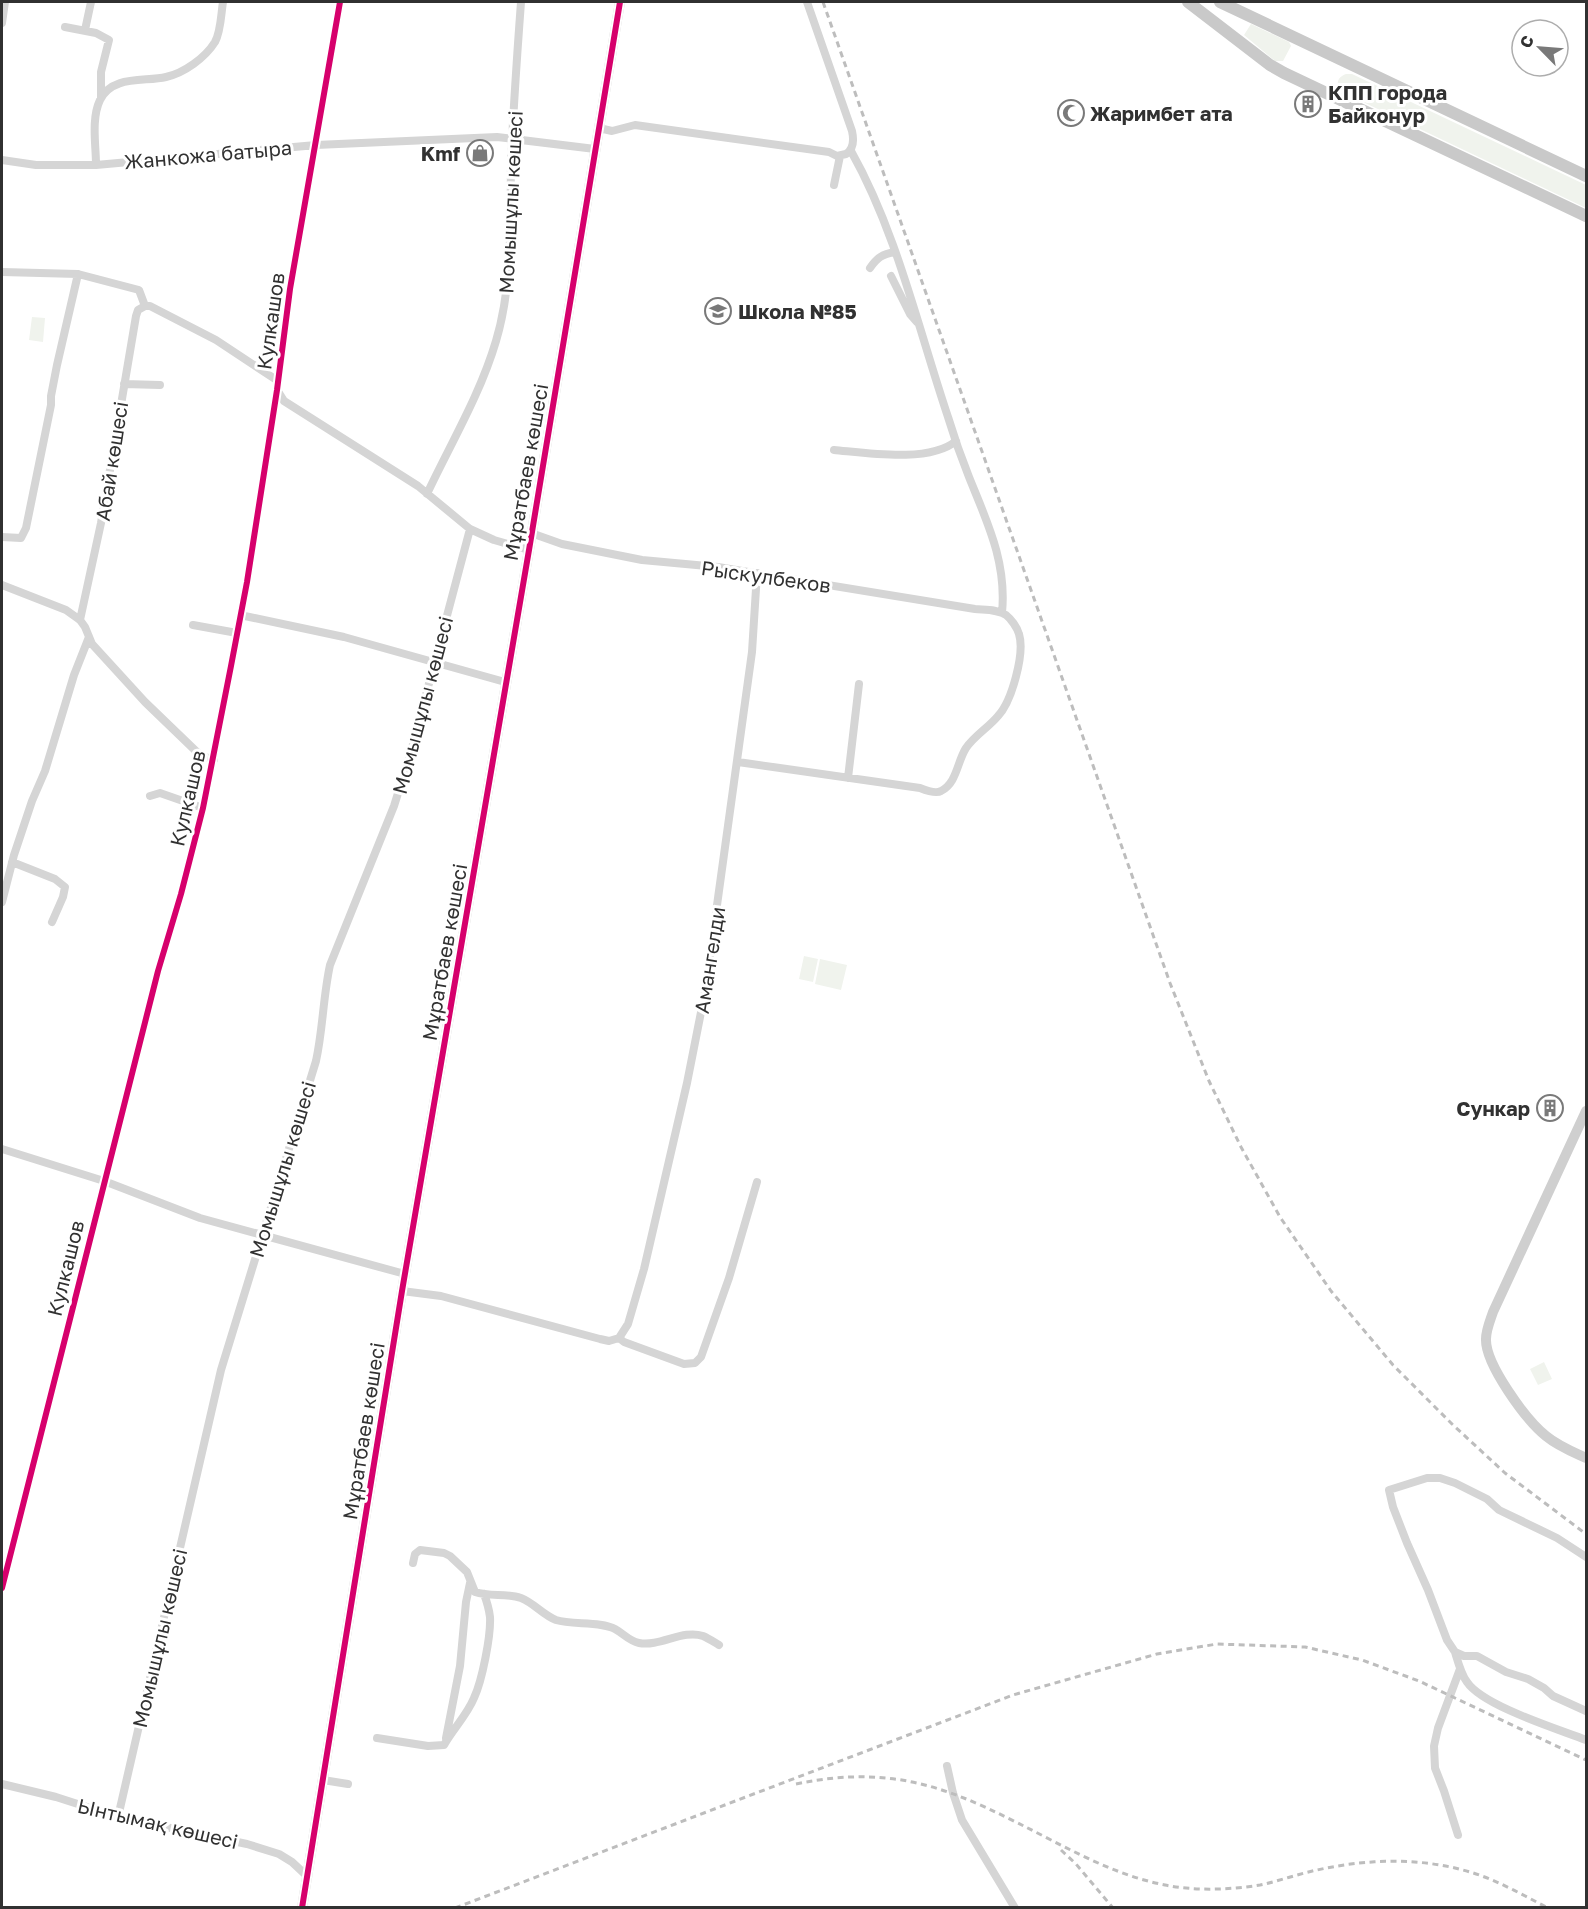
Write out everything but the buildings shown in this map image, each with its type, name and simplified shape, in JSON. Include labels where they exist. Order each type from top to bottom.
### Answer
[{"type":"main road","points":[[1188,2],[1270,65],[1284,73],[1587,216]]},
{"type":"main road","points":[[1220,2],[1587,176]]},
{"type":"street","points":[[2,23],[5,2]]},
{"type":"street","points":[[85,30],[91,2]]},
{"type":"street","points":[[96,165],[97,108],[101,98],[110,88],[119,83],[168,76],[184,70],[214,43],[224,2]]},
{"type":"street","name":"Кулкашов","points":[[2,1588],[104,1181],[158,971],[181,894],[214,760],[240,615],[290,289],[340,2]]},
{"type":"street","name":"Момышұлы көшесі","points":[[428,494],[482,383],[504,308],[508,278],[512,139],[521,2]]},
{"type":"street","name":"Мұратбаев көшесі","points":[[302,1908],[402,1291],[620,2]]},
{"type":"street","points":[[738,762],[920,788],[937,793],[952,782],[968,746],[998,716],[1010,696],[1019,660],[1018,633],[1011,620],[1002,613],[1004,598],[1002,579],[993,533],[956,441],[895,252],[867,179],[851,151],[854,139],[852,131],[807,2]]},
{"type":"street","points":[[65,27],[85,30],[109,40],[101,72],[101,98]]},
{"type":"street","points":[[599,128],[612,131],[635,124],[829,152],[840,156],[851,151]]},
{"type":"street","name":"Жанкожа батыра","points":[[2,160],[36,165],[96,165],[316,145],[476,137],[595,149]]},
{"type":"street","points":[[834,185],[840,156]]},
{"type":"street","points":[[870,268],[876,259],[884,254],[895,252]]},
{"type":"street","points":[[2,272],[78,274],[139,290],[145,306],[150,306],[216,340],[277,385],[284,402],[428,494],[470,529],[494,540],[529,550]]},
{"type":"street","points":[[2,537],[21,538],[26,528],[53,385],[78,274]]},
{"type":"street","points":[[891,276],[910,314],[918,323]]},
{"type":"street","name":"Абай көшесі","points":[[80,620],[102,523],[136,316],[138,310],[145,306]]},
{"type":"street","points":[[124,384],[160,385]]},
{"type":"street","points":[[834,450],[886,455],[933,453],[950,447],[956,441]]},
{"type":"street","name":"Момышұлы көшесі","points":[[118,1816],[221,1370],[316,1061],[322,1034],[325,989],[330,965],[394,806],[470,529]]},
{"type":"street","name":"Рыскулбеков","points":[[531,533],[562,544],[642,560],[718,567],[975,609],[995,610],[1002,613]]},
{"type":"street","name":"Амангелди","points":[[619,1338],[628,1324],[644,1269],[687,1083],[705,992],[752,652],[758,573]]},
{"type":"street","points":[[2,585],[66,610],[80,620],[92,644],[111,666],[181,739],[200,755],[214,760]]},
{"type":"street","points":[[240,615],[344,637],[505,682]]},
{"type":"street","points":[[194,625],[237,633]]},
{"type":"street","points":[[2,902],[12,862],[32,801],[51,754],[74,675],[89,637]]},
{"type":"street","points":[[848,778],[859,684]]},
{"type":"street","points":[[150,796],[160,793],[203,808]]},
{"type":"street","points":[[12,862],[55,879],[65,887],[52,922]]},
{"type":"street","points":[[1587,1112],[1493,1312],[1486,1339],[1487,1353],[1493,1367],[1537,1428],[1557,1444],[1587,1458]]},
{"type":"street","points":[[2,1149],[104,1181],[200,1218],[405,1274]]},
{"type":"street","points":[[402,1291],[441,1296],[609,1341],[619,1338],[624,1342],[684,1364],[695,1363],[701,1357],[711,1334],[757,1182]]},
{"type":"street","points":[[1587,1557],[1557,1538],[1499,1510],[1487,1499],[1455,1483],[1440,1478],[1428,1478],[1389,1490],[1407,1543],[1467,1684],[1488,1701],[1587,1740]]},
{"type":"street","points":[[413,1563],[415,1554],[420,1550],[444,1553],[466,1572],[475,1592],[510,1595],[527,1601],[553,1619],[614,1628],[628,1639],[638,1643],[648,1644],[690,1635],[702,1636],[719,1645]]},
{"type":"street","points":[[444,1745],[460,1666],[470,1583]]},
{"type":"street","points":[[444,1745],[474,1699],[478,1686],[486,1652],[490,1618],[484,1594]]},
{"type":"street","points":[[1455,1652],[1464,1656],[1477,1656],[1506,1672],[1528,1679],[1553,1696],[1587,1711]]},
{"type":"street","points":[[1458,1835],[1435,1768],[1434,1746],[1438,1728],[1460,1669]]},
{"type":"street","points":[[377,1738],[428,1746],[444,1745]]},
{"type":"street","points":[[947,1766],[962,1820],[1015,1908]]},
{"type":"street","points":[[322,1780],[348,1785]]},
{"type":"street","name":"Ынтымақ көшесі","points":[[2,1784],[56,1797],[118,1816],[247,1844],[279,1854],[292,1862],[308,1877]]},
{"type":"shaded area","points":[[1251,24],[1289,42],[1291,46],[1283,61],[1275,61],[1244,35]]},
{"type":"shaded area","points":[[1346,74],[1352,74],[1586,185],[1586,208],[1342,92],[1338,87],[1338,82]]},
{"type":"shaded area","points":[[32,317],[45,318],[43,342],[29,340]]},
{"type":"shaded area","points":[[804,956],[818,959],[813,982],[799,979]]},
{"type":"shaded area","points":[[820,959],[847,965],[841,990],[815,984]]},
{"type":"shaded area","points":[[1544,1362],[1552,1379],[1538,1385],[1530,1369]]},
{"type":"railway","points":[[823,2],[1170,983],[1209,1081],[1241,1147],[1280,1217],[1331,1291],[1393,1365],[1505,1473],[1586,1534]]},
{"type":"railway","points":[[455,1908],[1013,1695],[1157,1654],[1217,1644],[1305,1647],[1362,1660],[1419,1681],[1586,1760]]},
{"type":"railway","points":[[796,1784],[834,1778],[868,1777],[929,1786],[988,1808],[1106,1867],[1150,1882],[1176,1887],[1236,1888],[1260,1885],[1336,1866],[1374,1862],[1413,1862],[1451,1867],[1480,1875],[1548,1908]]},
{"type":"railway","points":[[1061,1850],[1076,1864],[1113,1908]]},
{"type":"cycle path","points":[[2,1588],[158,971],[203,808],[247,582],[277,390],[290,289],[340,2]]},
{"type":"cycle path","points":[[302,1908],[402,1291],[620,2]]},
{"type":"place","name":"КПП города Байконур","points":[[1308,104]]},
{"type":"place","name":"Жаримбет ата","points":[[1071,113]]},
{"type":"place","name":"Kmf","points":[[480,153]]},
{"type":"place","name":"Школа №85","points":[[718,311]]},
{"type":"place","name":"Сункар","points":[[1550,1108]]}]
